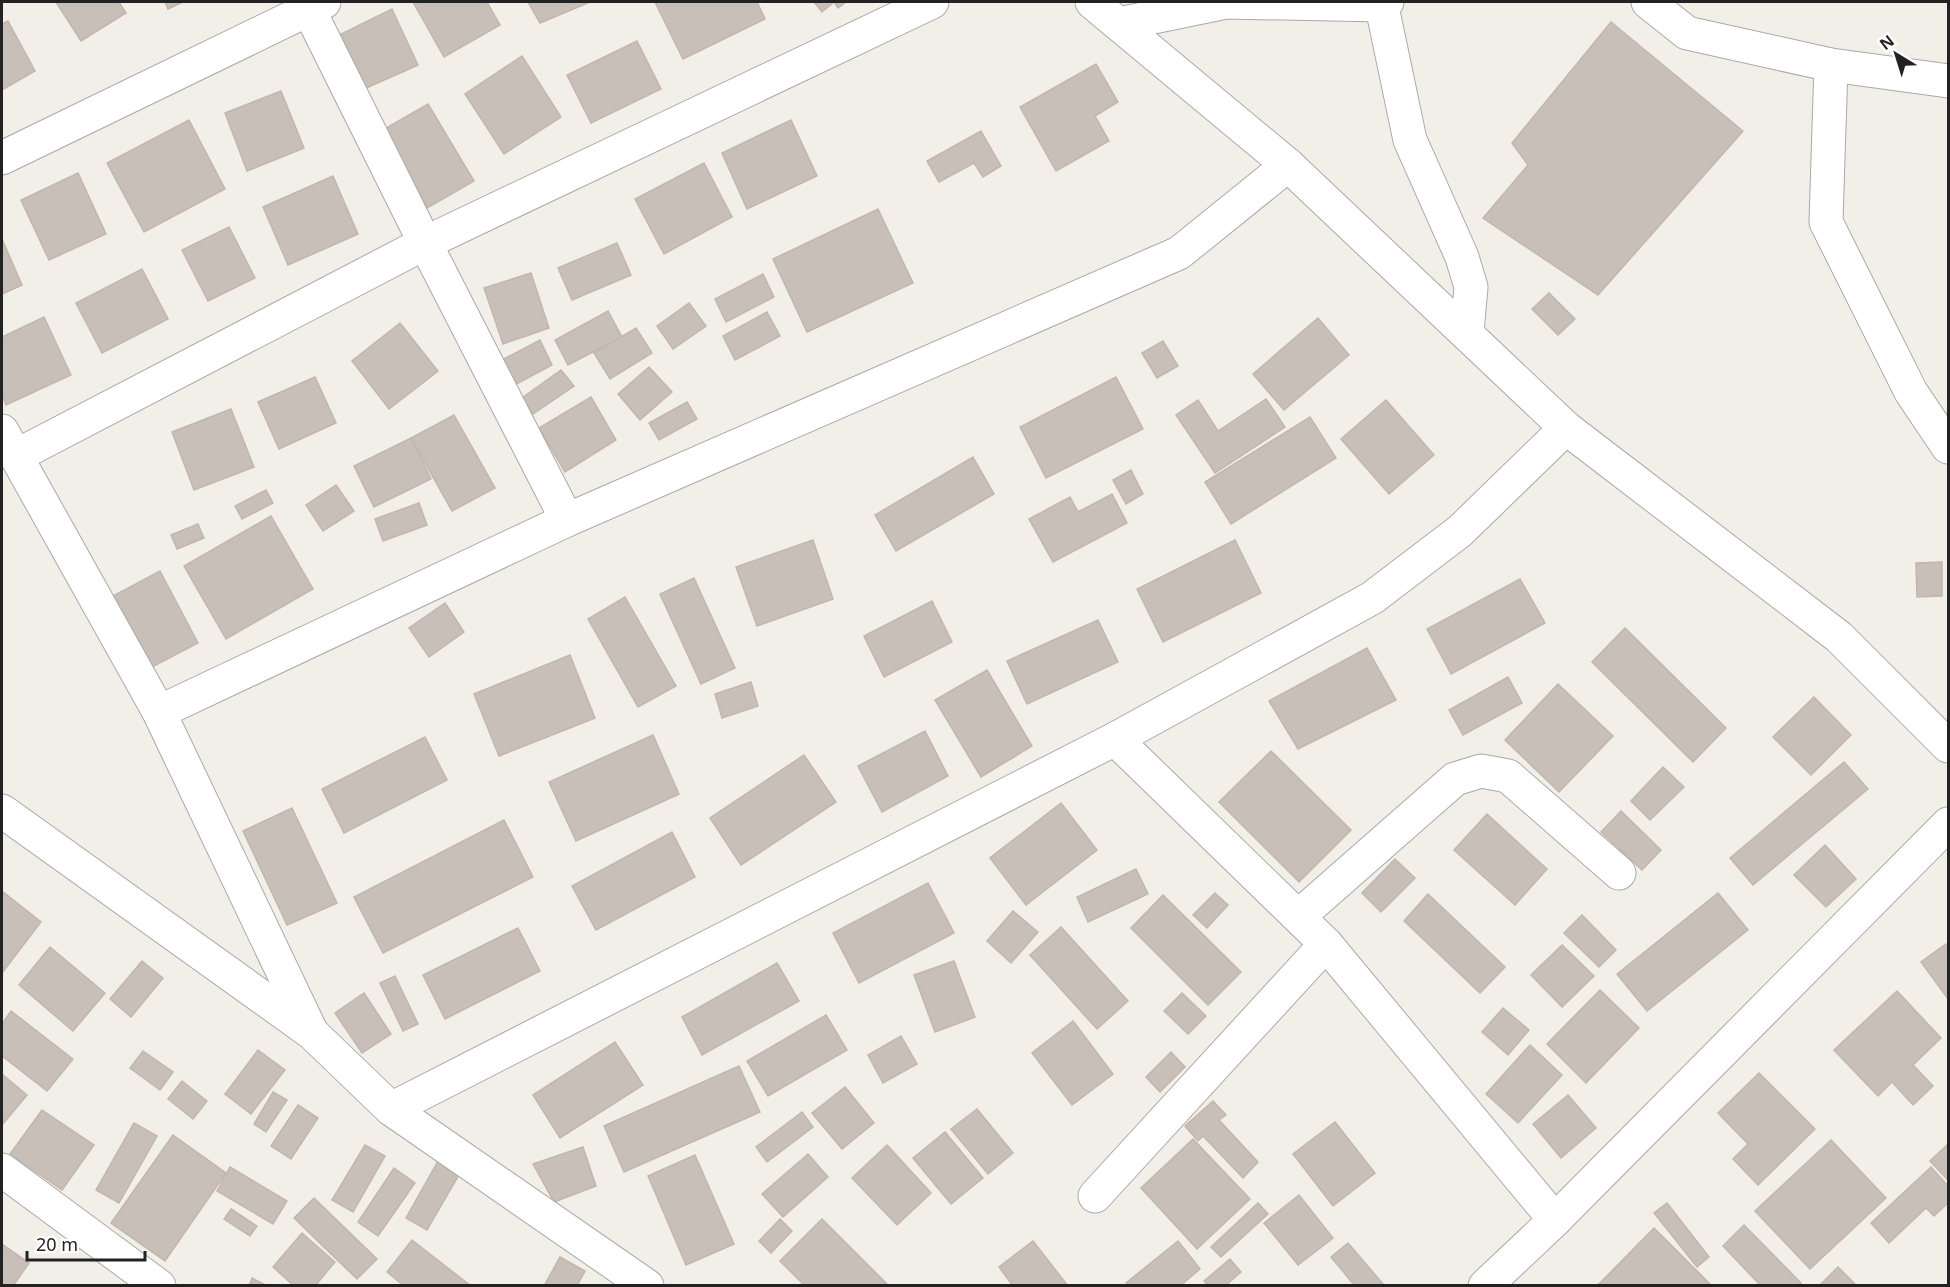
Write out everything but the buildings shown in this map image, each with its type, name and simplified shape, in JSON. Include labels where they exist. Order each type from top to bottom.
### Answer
[{"type":"street","points":[[312,1033],[159,712],[9,443],[932,2]]},
{"type":"street","points":[[1092,2],[1288,165],[1566,428],[1839,638],[1948,746]]},
{"type":"street","points":[[1119,24],[1227,2],[1383,3],[1410,141],[1462,257],[1471,287],[1467,332]]},
{"type":"street","points":[[1648,2],[1687,33],[1831,65],[1948,81]]},
{"type":"street","points":[[2,158],[313,4],[424,243],[567,520]]},
{"type":"street","points":[[1831,65],[1826,222],[1911,392],[1948,447]]},
{"type":"street","points":[[159,712],[567,520],[1179,254],[1288,165]]},
{"type":"street","points":[[392,1109],[1115,739],[1372,598],[1460,531],[1566,428]]},
{"type":"street","points":[[1115,739],[1326,944],[1555,1220]]},
{"type":"street","points":[[1299,916],[1455,779],[1481,771],[1508,776],[1619,873]]},
{"type":"street","points":[[2,811],[312,1033],[392,1109],[647,1286]]},
{"type":"street","points":[[1485,1286],[1555,1220],[1948,824]]},
{"type":"street","points":[[1095,1196],[1326,944]]},
{"type":"street","points":[[2,1170],[159,1286]]}]
